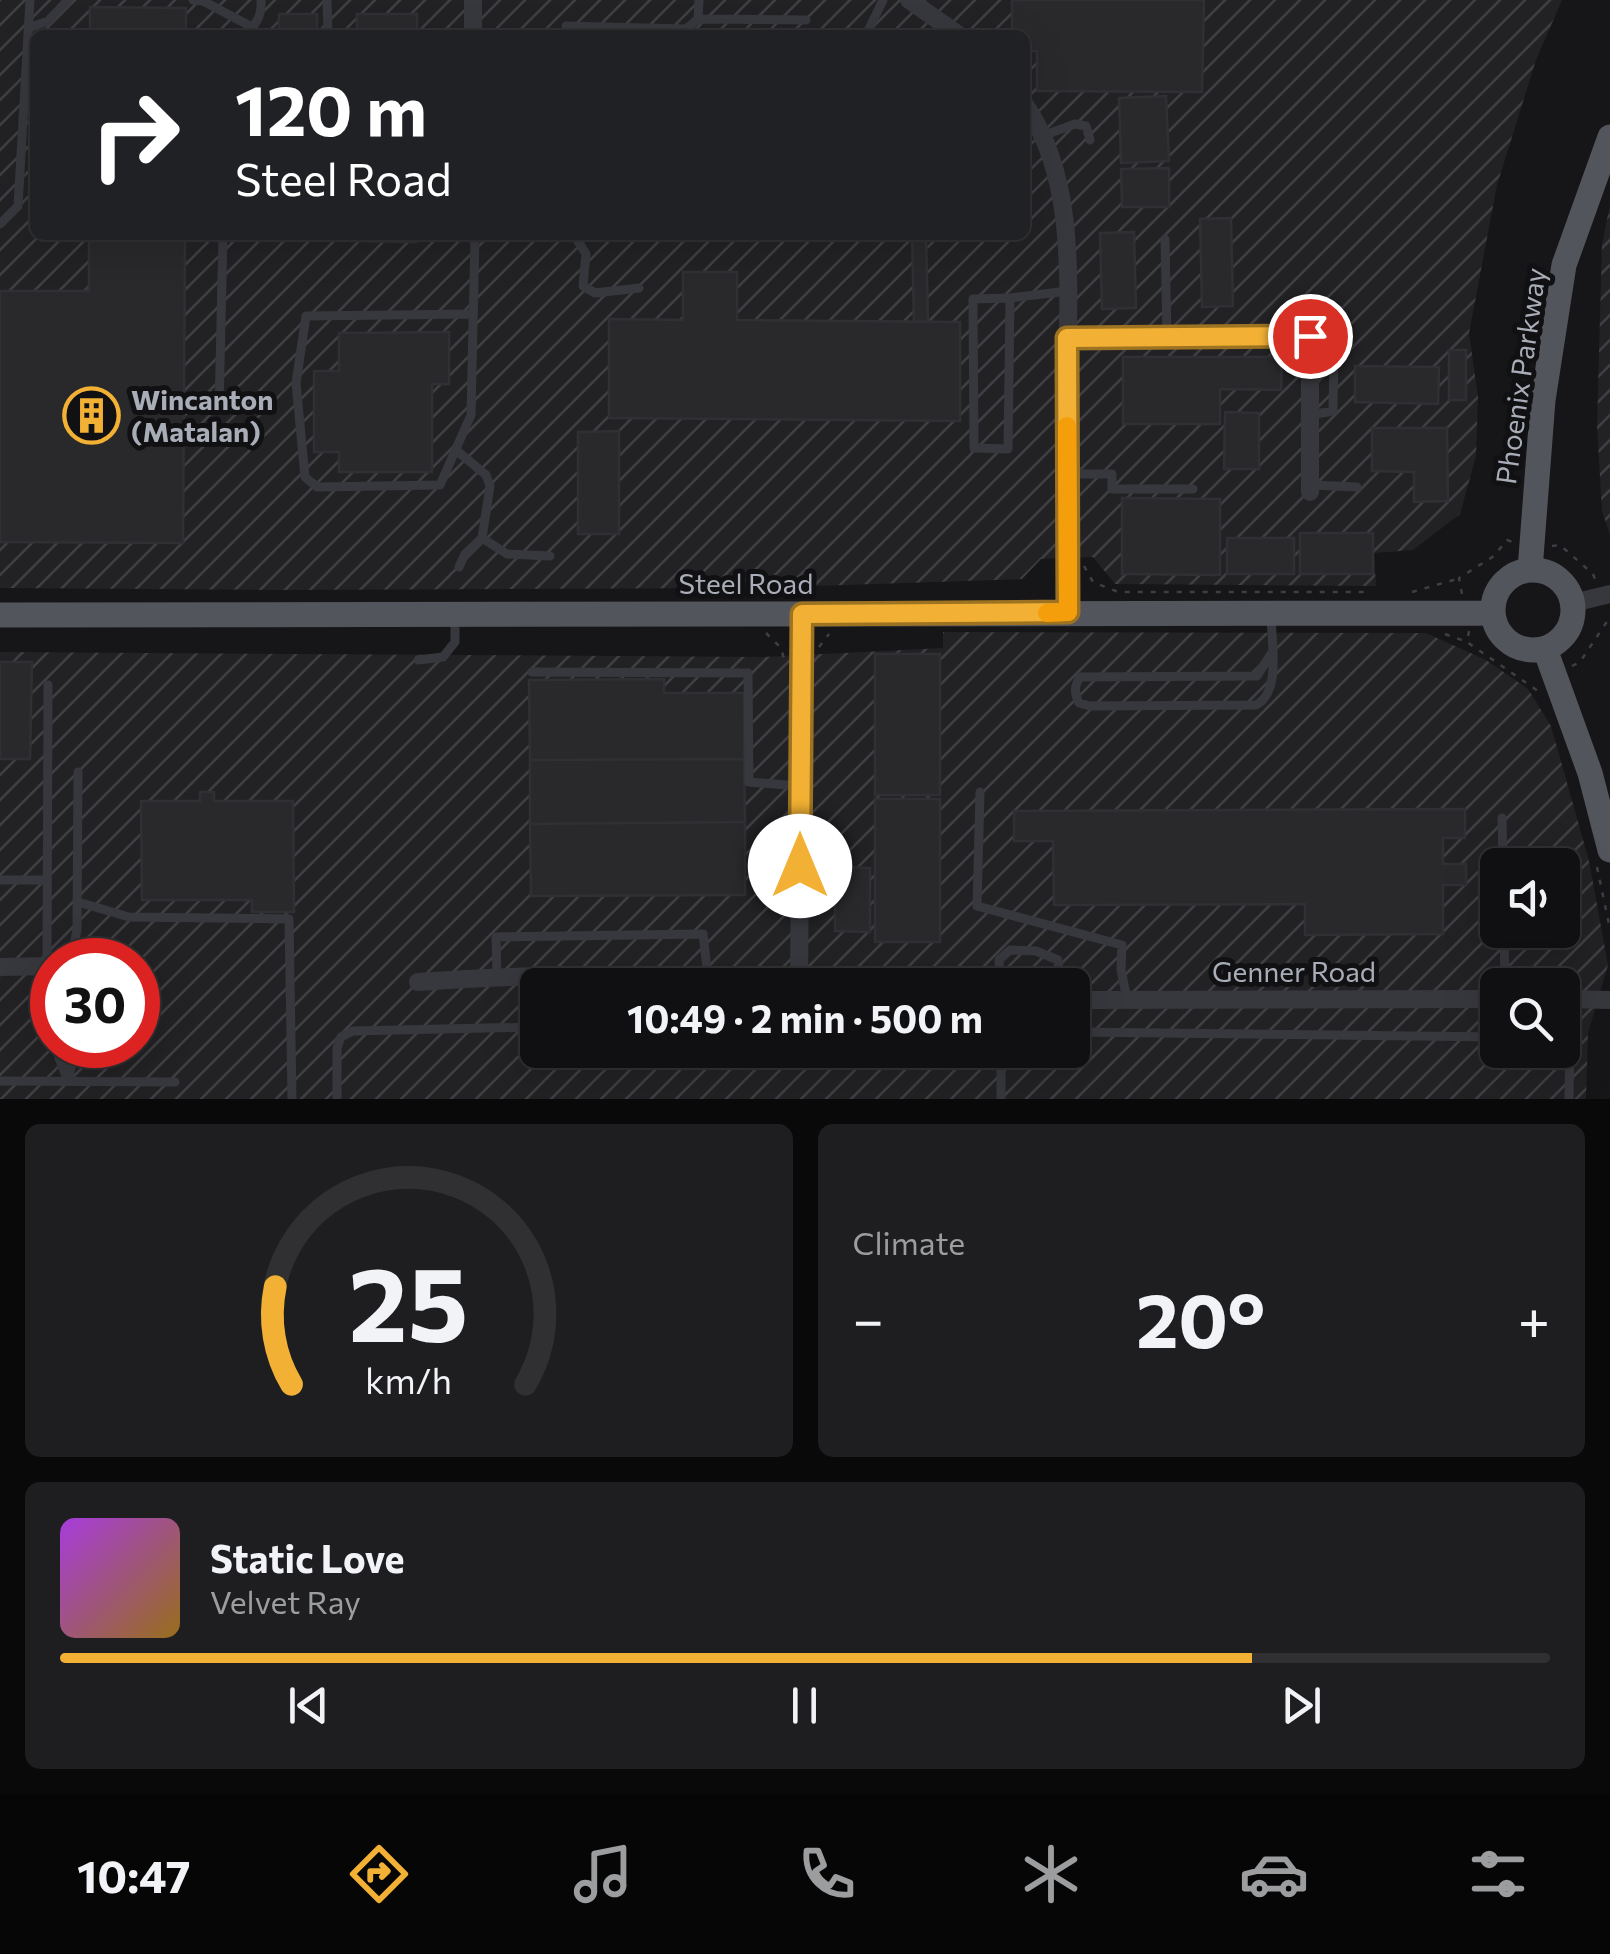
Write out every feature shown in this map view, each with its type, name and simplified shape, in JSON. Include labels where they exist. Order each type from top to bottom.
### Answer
[{"type":"main road","name":"Phoenix Parkway","points":[[1523,552],[1564,265],[1610,137]]},
{"type":"main road","points":[[1523,552],[1567,588],[1573,603],[1568,630],[1546,648],[1518,647],[1506,640],[1493,613],[1500,586],[1523,552]]},
{"type":"main road","name":"Steel Road","points":[[0,615],[1493,613]]},
{"type":"main road","points":[[1546,648],[1590,774],[1610,850]]},
{"type":"street","points":[[473,0],[474,30]]},
{"type":"street","points":[[910,0],[952,30]]},
{"type":"street","points":[[1030,112],[1038,124],[1064,208],[1068,291],[1068,612]]},
{"type":"street","points":[[1067,338],[1310,336],[1310,488]]},
{"type":"street","points":[[1573,603],[1605,595]]},
{"type":"street","points":[[799,968],[802,614]]},
{"type":"street","points":[[0,966],[30,968]]},
{"type":"street","points":[[418,982],[520,976]]},
{"type":"street","name":"Genner Road","points":[[1090,1000],[1480,999]]},
{"type":"street","points":[[1580,999],[1610,1000]]},
{"type":"lane","points":[[0,224],[18,206],[30,0]]},
{"type":"lane","points":[[29,28],[48,22],[68,0]]},
{"type":"lane","points":[[193,0],[203,1],[254,28]]},
{"type":"lane","points":[[251,30],[262,12],[261,0]]},
{"type":"lane","points":[[327,0],[328,30]]},
{"type":"lane","points":[[698,19],[699,0]]},
{"type":"lane","points":[[868,30],[883,0]]},
{"type":"lane","points":[[566,26],[686,29],[698,19],[806,20]]},
{"type":"lane","points":[[1042,136],[1075,124],[1086,126],[1090,140]]},
{"type":"lane","points":[[1165,239],[1167,338]]},
{"type":"lane","points":[[219,410],[223,240]]},
{"type":"lane","points":[[473,314],[306,316],[296,383],[305,477],[317,487],[440,486],[471,415],[473,314],[474,240]]},
{"type":"lane","points":[[577,240],[586,254],[584,286],[595,292],[639,288]]},
{"type":"lane","points":[[1010,298],[1008,448],[974,448],[973,300],[1068,291]]},
{"type":"lane","points":[[1310,415],[1332,411],[1334,354]]},
{"type":"lane","points":[[456,450],[486,475],[490,486],[482,538],[465,554],[459,567]]},
{"type":"lane","points":[[1068,474],[1112,474],[1112,489],[1193,489]]},
{"type":"lane","points":[[1310,488],[1357,487]]},
{"type":"lane","points":[[482,538],[508,554],[550,556]]},
{"type":"lane","points":[[1271,611],[1272,688],[1266,700],[1256,705],[1090,706],[1079,702],[1075,695],[1080,677],[1257,676],[1271,654]]},
{"type":"lane","points":[[418,660],[443,657],[455,642],[455,614]]},
{"type":"lane","points":[[532,672],[748,673],[749,782],[800,786]]},
{"type":"lane","points":[[48,684],[49,938]]},
{"type":"lane","points":[[76,938],[78,772]]},
{"type":"lane","points":[[980,792],[977,906],[1122,945],[1121,970],[1127,1000]]},
{"type":"lane","points":[[1502,818],[1503,848]]},
{"type":"lane","points":[[0,880],[46,880]]},
{"type":"lane","points":[[78,902],[129,918],[289,919],[292,1099]]},
{"type":"lane","points":[[497,976],[496,938],[702,934],[707,968]]},
{"type":"lane","points":[[1000,968],[1000,960],[1010,950],[1036,951],[1058,960],[1059,968]]},
{"type":"lane","points":[[337,1099],[340,1037],[354,1031],[520,1027]]},
{"type":"lane","points":[[1090,1032],[1480,1037]]},
{"type":"lane","points":[[63,1068],[68,1081]]},
{"type":"lane","points":[[68,1081],[71,1068]]},
{"type":"lane","points":[[1000,1068],[1001,1099]]},
{"type":"lane","points":[[1569,1099],[1570,1068]]},
{"type":"lane","points":[[0,1081],[175,1082]]},
{"type":"path","points":[[1523,552],[1560,546],[1593,574],[1605,595],[1608,618],[1580,662],[1541,679],[1534,687]]},
{"type":"path","points":[[1068,555],[1082,555],[1084,569],[1093,582],[1118,592],[1370,592]]},
{"type":"path","points":[[1408,593],[1459,578]]},
{"type":"shaded area","points":[[0,0],[1562,0],[1536,60],[1497,185],[1469,333],[1478,397],[1476,456],[1460,514],[1413,550],[1374,553],[1376,586],[1115,584],[1093,557],[1041,559],[1022,579],[757,588],[0,588]]},
{"type":"shaded area","points":[[1610,205],[1610,535],[1602,511],[1597,426],[1602,244]]},
{"type":"shaded area","points":[[943,632],[1426,633],[1486,660],[1528,689],[1551,726],[1589,861],[1608,965],[1588,1033],[1586,1099],[0,1099],[0,652],[763,657],[943,648]]},
{"type":"building","points":[[1012,0],[1204,0],[1202,92],[1037,91],[1037,51],[1030,51],[1030,30],[1012,30]]},
{"type":"building","points":[[90,7],[186,8],[186,30],[90,30]]},
{"type":"building","points":[[279,14],[317,14],[317,30],[279,30]]},
{"type":"building","points":[[357,14],[417,14],[417,30],[357,30]]},
{"type":"building","points":[[1166,96],[1169,161],[1121,163],[1119,98]]},
{"type":"building","points":[[1169,168],[1169,207],[1122,207],[1121,169]]},
{"type":"building","points":[[1231,218],[1233,306],[1202,307],[1200,219]]},
{"type":"building","points":[[1134,232],[1136,308],[1102,309],[1100,233]]},
{"type":"building","name":"Wincanton (Matalan)","points":[[89,240],[185,240],[183,543],[0,542],[0,291],[89,291]]},
{"type":"building","points":[[416,240],[416,242],[356,241]]},
{"type":"building","points":[[912,240],[926,240],[928,322],[914,322]]},
{"type":"building","points":[[683,272],[737,272],[737,320],[960,322],[960,421],[609,418],[609,319],[683,320]]},
{"type":"building","points":[[449,332],[449,384],[432,384],[432,472],[339,472],[339,452],[314,452],[314,371],[339,371],[339,333]]},
{"type":"building","points":[[1449,350],[1466,350],[1466,400],[1449,400]]},
{"type":"building","points":[[1123,357],[1282,357],[1281,390],[1220,389],[1220,424],[1123,424]]},
{"type":"building","points":[[1355,366],[1439,367],[1438,404],[1355,402]]},
{"type":"building","points":[[1225,412],[1259,413],[1259,469],[1224,469]]},
{"type":"building","points":[[1372,428],[1447,428],[1448,501],[1414,502],[1414,472],[1372,471]]},
{"type":"building","points":[[619,431],[619,534],[578,534],[578,432]]},
{"type":"building","points":[[1122,498],[1220,499],[1220,575],[1122,574]]},
{"type":"building","points":[[1300,533],[1373,533],[1373,574],[1300,574]]},
{"type":"building","points":[[1227,538],[1294,538],[1294,574],[1227,574]]},
{"type":"building","points":[[875,654],[940,654],[940,795],[875,795]]},
{"type":"building","points":[[0,662],[32,662],[30,759],[0,759]]},
{"type":"building","points":[[664,679],[664,693],[744,693],[744,759],[530,760],[529,680]]},
{"type":"building","points":[[744,759],[745,822],[530,824],[530,760]]},
{"type":"building","points":[[200,792],[214,792],[214,801],[293,801],[294,912],[252,912],[252,900],[142,900],[141,801],[200,801]]},
{"type":"building","points":[[875,799],[940,799],[940,942],[875,942]]},
{"type":"building","points":[[1465,809],[1465,838],[1443,838],[1443,864],[1466,864],[1466,885],[1443,885],[1443,934],[1305,935],[1305,904],[1054,905],[1053,841],[1014,841],[1014,811]]},
{"type":"building","points":[[745,822],[745,895],[531,896],[530,824]]},
{"type":"building","points":[[835,867],[870,868],[870,932],[835,931]]},
{"type":"slow traffic","points":[[1047,613],[1068,612],[1067,426]]},
{"type":"place","name":"Wincanton (Matalan)","points":[[92,416]]},
{"type":"route","points":[[800,866],[802,614],[1068,612],[1067,338],[1310,336]]}]
